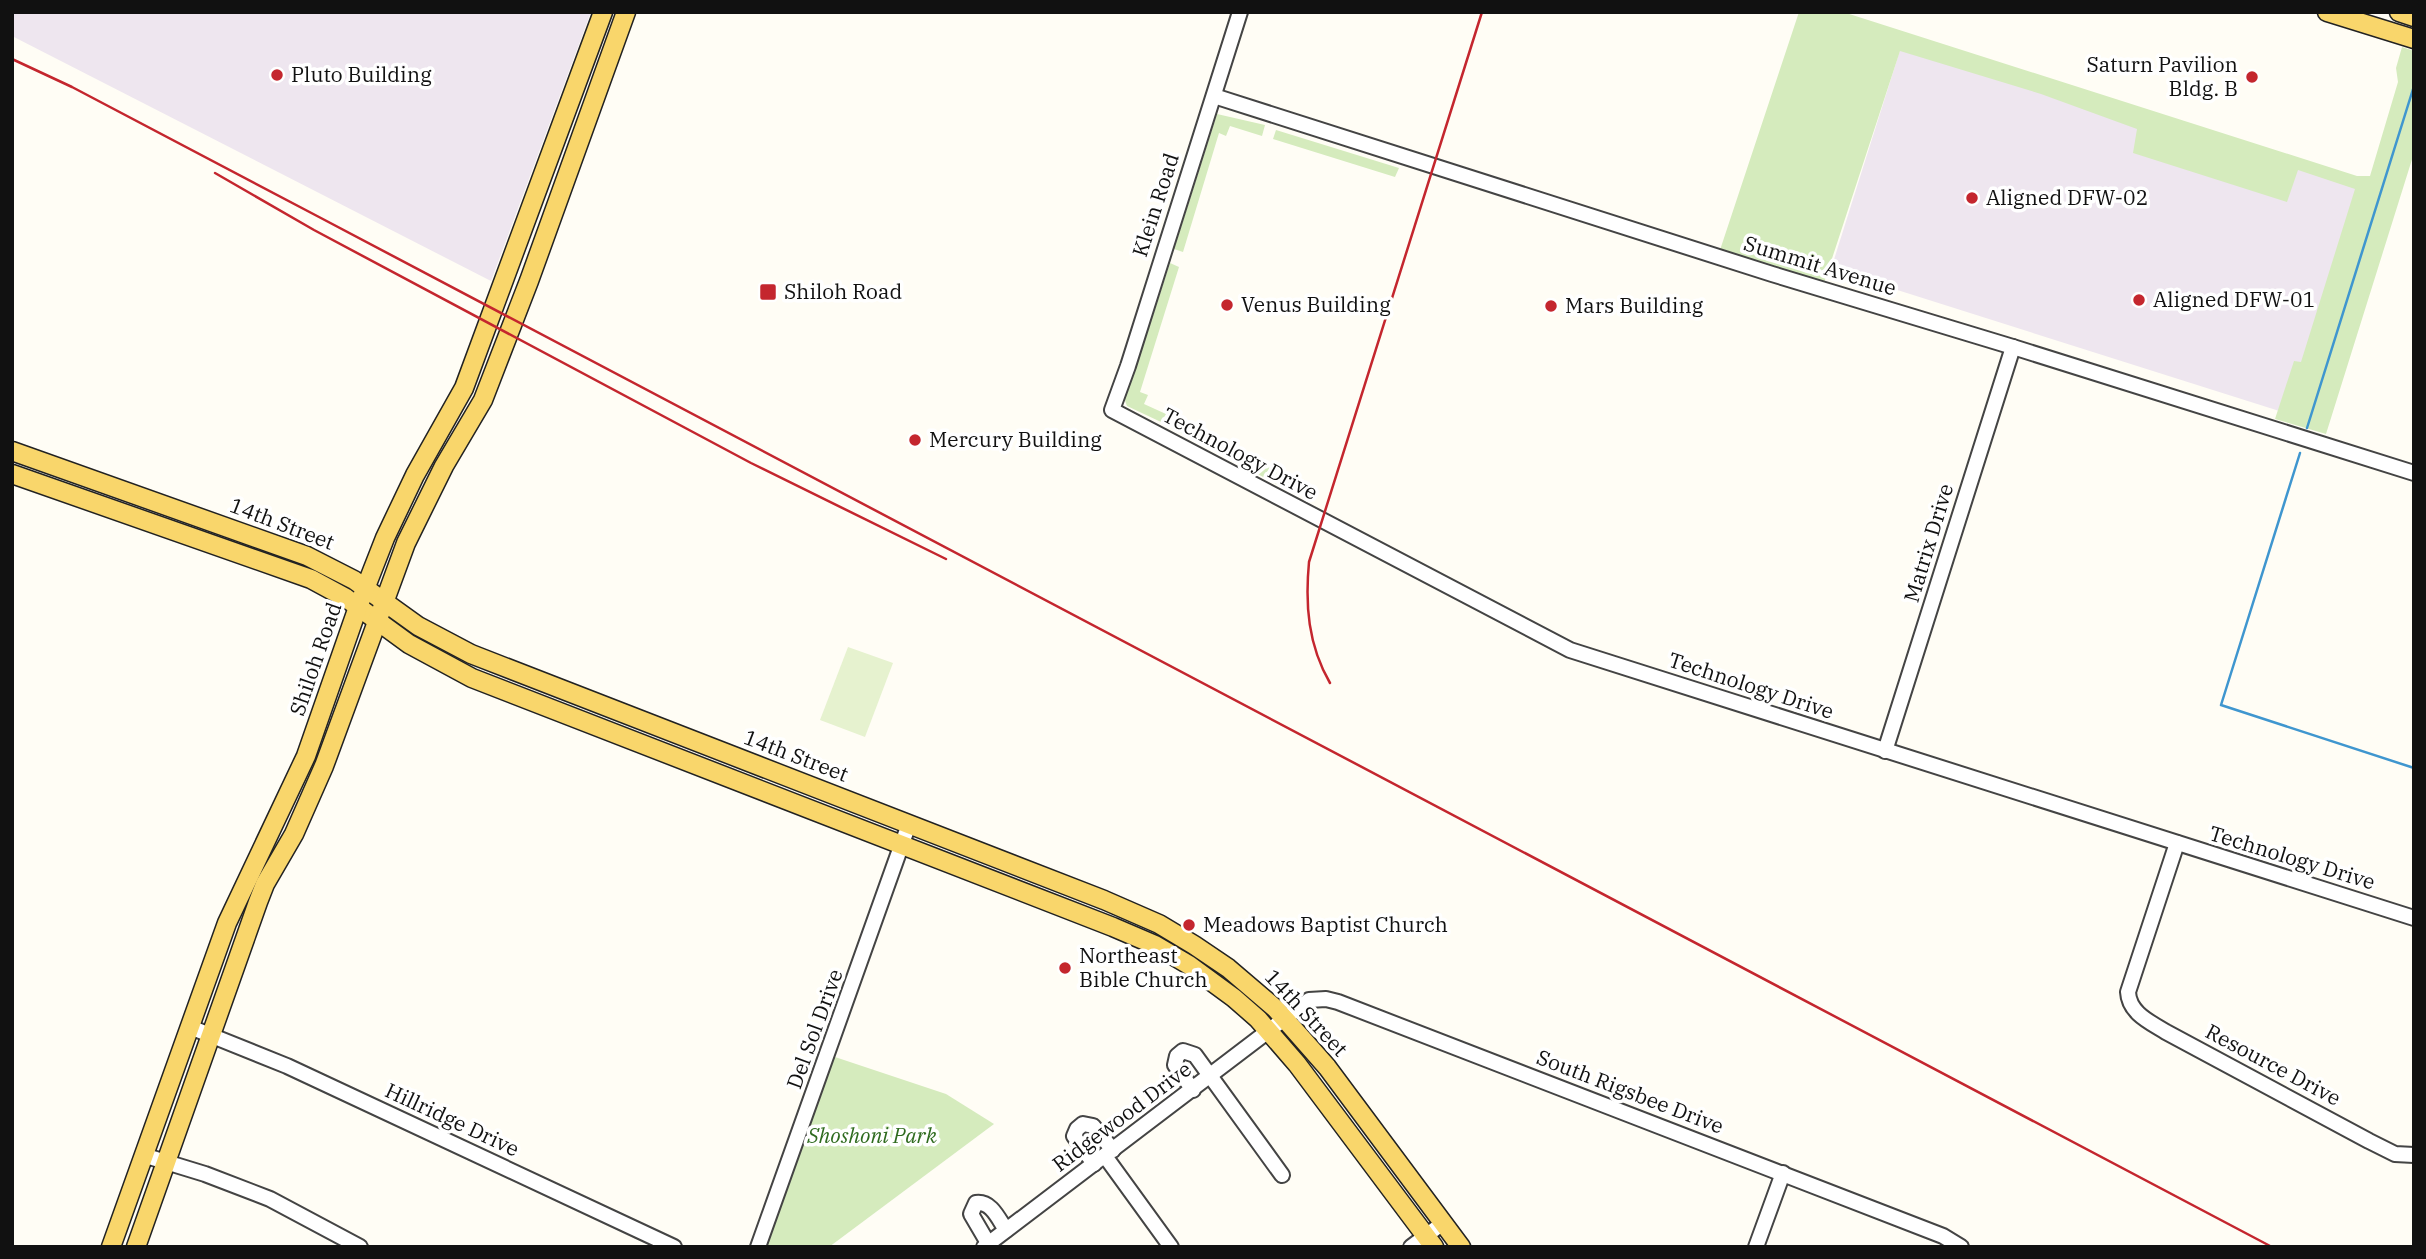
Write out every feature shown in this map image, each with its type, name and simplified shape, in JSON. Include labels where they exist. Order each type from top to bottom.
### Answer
[{"type":"main road","name":"Shiloh Road","points":[[111,1247],[227,923],[306,756],[358,607],[401,501],[454,405],[484,335],[603,12]]},
{"type":"main road","name":"Shiloh Road","points":[[136,1247],[265,884],[294,834],[324,766],[383,602],[420,512],[483,400],[626,12]]},
{"type":"main road","points":[[2328,12],[2414,39]]},
{"type":"main road","points":[[2399,12],[2414,17]]},
{"type":"main road","points":[[454,405],[474,416]]},
{"type":"main road","name":"14th Street","points":[[12,451],[307,556],[366,587],[418,626],[471,654],[1142,916],[1194,945],[1239,977],[1286,1019],[1326,1067],[1461,1247]]},
{"type":"main road","name":"14th Street","points":[[12,474],[311,579],[346,598],[409,644],[452,668],[1141,938],[1184,962],[1234,998],[1270,1032],[1430,1241]]},
{"type":"main road","points":[[140,518],[147,498]]},
{"type":"main road","points":[[565,714],[573,695]]},
{"type":"main road","points":[[718,774],[726,754]]},
{"type":"main road","points":[[306,756],[324,766]]},
{"type":"main road","points":[[1034,897],[1042,876]]},
{"type":"main road","points":[[1184,962],[1194,945]]},
{"type":"street","name":"Klein Road","points":[[1112,410],[1240,12]]},
{"type":"street","name":"Summit Avenue","points":[[1214,96],[1784,278],[2012,346],[2414,473]]},
{"type":"street","name":"Matrix Drive","points":[[1885,751],[2012,346]]},
{"type":"street","name":"Technology Drive","points":[[1112,410],[1570,650],[2414,918]]},
{"type":"street","name":"Del Sol Drive","points":[[758,1247],[909,824]]},
{"type":"street","name":"Resource Drive","points":[[2177,844],[2128,992],[2134,1009],[2166,1032],[2370,1142],[2395,1154],[2414,1156]]},
{"type":"street","name":"South Rigsbee Drive","points":[[1286,1019],[1310,1000],[1326,999],[1338,1002],[1783,1173],[1943,1236],[1961,1247]]},
{"type":"street","name":"Ridgewood Drive","points":[[996,1241],[1286,1019]]},
{"type":"street","name":"Hillridge Drive","points":[[190,1027],[287,1066],[674,1247]]},
{"type":"street","points":[[1193,1090],[1175,1065],[1180,1053],[1192,1052],[1282,1175]]},
{"type":"street","points":[[143,1155],[205,1174],[270,1199],[360,1247]]},
{"type":"street","points":[[1104,1157],[1171,1247]]},
{"type":"street","points":[[1756,1247],[1783,1173]]},
{"type":"street","points":[[1411,1247],[1430,1241],[1443,1223]]},
{"type":"shaded area","points":[[12,12],[591,12],[491,281],[12,36]]},
{"type":"shaded area","points":[[1902,44],[2363,190],[2292,415],[1831,269]]},
{"type":"green space","points":[[1799,12],[1843,12],[2357,176],[2370,176],[2398,82],[2396,68],[2402,47],[2414,51],[2414,153],[2326,434],[2275,419],[2294,361],[2301,362],[2355,189],[2298,170],[2287,202],[2133,153],[2137,129],[2041,94],[1900,51],[1823,286],[1719,253]]},
{"type":"green space","points":[[1217,114],[1265,125],[1262,136],[1230,126],[1226,136],[1219,133],[1183,252],[1174,249]]},
{"type":"green space","points":[[1276,130],[1399,168],[1395,177],[1273,139]]},
{"type":"green space","points":[[1170,263],[1179,267],[1140,392],[1148,395],[1144,404],[1166,414],[1161,422],[1127,406],[1124,398]]},
{"type":"green space","points":[[1177,419],[1297,482],[1291,492],[1172,428]]},
{"type":"green space","points":[[848,647],[893,663],[865,737],[820,720]]},
{"type":"green space","name":"Shoshoni Park","points":[[832,1056],[946,1094],[994,1124],[829,1247],[763,1247]]},
{"type":"waterway","points":[[2307,428],[2414,86]]},
{"type":"waterway","points":[[2300,453],[2221,705],[2414,768]]},
{"type":"railway","points":[[1330,683],[1317,654],[1310,624],[1309,562],[1482,12]]},
{"type":"railway","points":[[12,59],[72,87],[2272,1247]]},
{"type":"railway","points":[[215,173],[314,230],[751,463],[946,559]]},
{"type":"place","name":"Pluto Building","points":[[277,75]]},
{"type":"place","name":"Saturn Pavilion Bldg. B","points":[[2252,77]]},
{"type":"place","name":"Aligned DFW-02","points":[[1972,198]]},
{"type":"place","name":"Shiloh Road","points":[[768,292]]},
{"type":"place","name":"Aligned DFW-01","points":[[2139,300]]},
{"type":"place","name":"Venus Building","points":[[1227,305]]},
{"type":"place","name":"Mars Building","points":[[1551,306]]},
{"type":"place","name":"Mercury Building","points":[[915,440]]},
{"type":"place","name":"Meadows Baptist Church","points":[[1189,925]]},
{"type":"place","name":"Northeast Bible Church","points":[[1065,968]]}]
